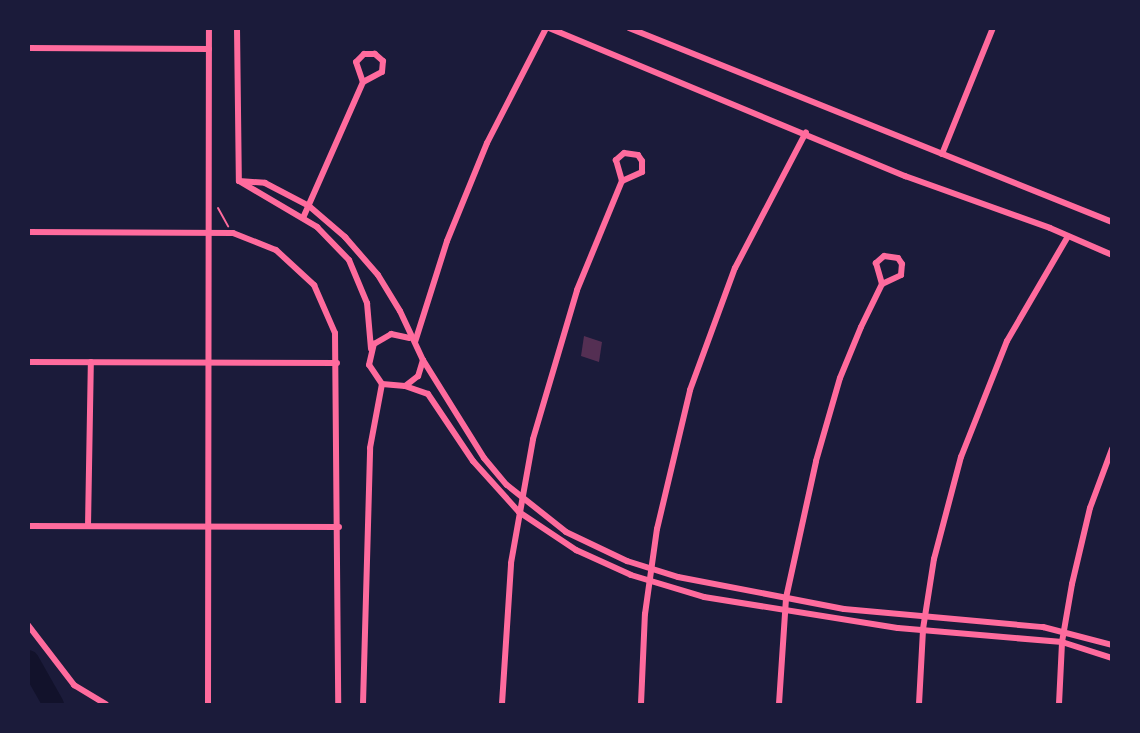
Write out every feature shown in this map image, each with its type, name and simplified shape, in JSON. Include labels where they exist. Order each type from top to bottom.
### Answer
[{"type":"street","points":[[208,705],[209,28]]},
{"type":"street","points":[[237,28],[239,181]]},
{"type":"street","points":[[412,340],[447,241],[487,143],[547,28],[648,72],[806,132],[906,176],[1068,236],[1112,255]]},
{"type":"street","points":[[629,28],[1112,222]]},
{"type":"street","points":[[942,154],[993,28]]},
{"type":"street","points":[[28,48],[209,49]]},
{"type":"street","points":[[303,218],[363,82],[382,72],[383,62],[378,56],[364,54],[356,62],[363,82]]},
{"type":"street","points":[[640,705],[650,582],[669,469],[703,351],[753,230],[806,132]]},
{"type":"street","points":[[502,705],[508,596],[521,498],[560,340],[622,181],[616,160],[624,153],[638,155],[642,161],[642,172],[622,181]]},
{"type":"street","points":[[239,181],[265,183],[309,206],[365,259],[400,311],[423,360],[484,458],[521,498],[588,544],[652,569],[786,598],[924,617],[1064,631],[1112,645]]},
{"type":"street","points":[[239,181],[303,218],[333,242],[358,277],[367,303],[371,372],[382,384],[405,386],[428,394],[473,461],[519,512],[576,550],[650,582],[704,597],[923,629],[1062,642],[1112,657]]},
{"type":"street","points":[[28,232],[208,232],[252,239],[295,264],[314,285],[331,316],[337,363],[338,705]]},
{"type":"street","points":[[919,705],[924,617],[942,524],[973,422],[1007,341],[1068,236]]},
{"type":"street","points":[[779,705],[784,610],[804,506],[833,401],[882,284],[876,263],[884,256],[891,255],[902,264],[901,275],[882,284]]},
{"type":"street","points":[[371,350],[385,336],[398,334],[412,340]]},
{"type":"street","points":[[405,386],[418,376],[423,360]]},
{"type":"street","points":[[28,362],[337,363]]},
{"type":"street","points":[[88,526],[91,362]]},
{"type":"street","points":[[363,705],[369,458],[382,384]]},
{"type":"street","points":[[1059,705],[1062,642],[1081,541],[1112,449]]},
{"type":"street","points":[[28,526],[339,527]]},
{"type":"street","points":[[28,624],[69,679],[106,705]]},
{"type":"building","points":[[584,336],[602,342],[599,362],[581,356]]},
{"type":"waterway","points":[[28,660],[53,704]]}]
